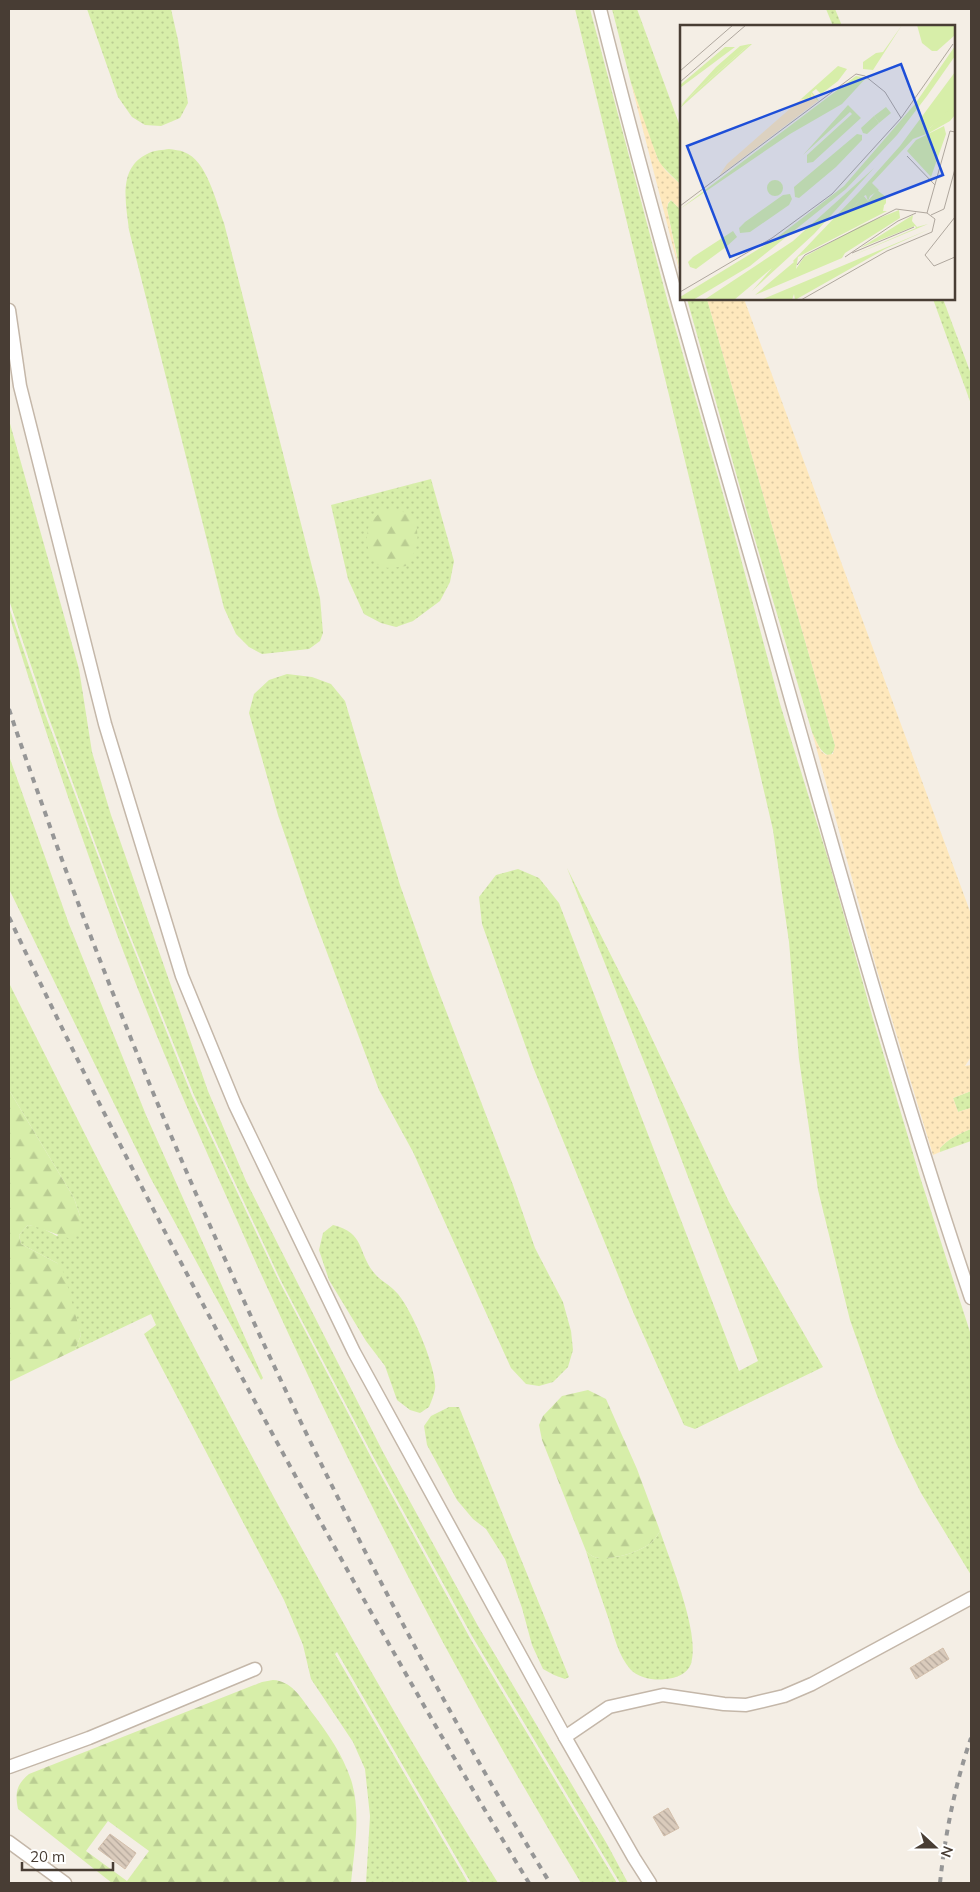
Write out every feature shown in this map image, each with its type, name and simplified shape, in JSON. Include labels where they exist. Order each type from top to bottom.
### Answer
[{"type":"lane","points":[[600,9],[632,138],[882,1018],[930,1176],[971,1298]]},
{"type":"lane","points":[[9,310],[20,386],[105,724],[182,976],[235,1105],[354,1352],[565,1736],[650,1883]]},
{"type":"lane","points":[[565,1736],[609,1707],[663,1695],[724,1704],[746,1705],[784,1696],[812,1684],[971,1598]]},
{"type":"lane","points":[[9,1767],[89,1738],[254,1669]]},
{"type":"lane","points":[[9,1842],[64,1883]]},
{"type":"green space","points":[[87,9],[171,9],[188,103],[180,118],[161,126],[145,125],[132,117],[118,97]]},
{"type":"green space","points":[[575,9],[590,9],[667,299],[731,522],[780,704],[829,862],[920,1177],[971,1335],[971,1575],[921,1493],[896,1443],[850,1320],[818,1190],[799,1059],[789,942],[773,830]]},
{"type":"green space","points":[[612,9],[637,9],[680,126],[680,184],[660,164],[648,135],[631,83]]},
{"type":"green space","points":[[826,9],[835,9],[842,25],[833,25]]},
{"type":"green space","points":[[169,149],[179,150],[192,156],[205,172],[224,223],[320,598],[323,633],[320,641],[309,649],[262,654],[249,647],[236,634],[224,608],[129,230],[126,209],[126,187],[132,167],[139,159],[149,153]]},
{"type":"green space","points":[[671,200],[680,209],[680,270],[667,209]]},
{"type":"green space","points":[[687,300],[707,300],[835,745],[835,749],[830,756],[821,749],[812,732],[748,516]]},
{"type":"green space","points":[[933,300],[943,300],[971,374],[971,404]]},
{"type":"green space","points":[[9,420],[79,669],[92,752],[111,815],[208,1091],[246,1181],[383,1452],[478,1626],[607,1844],[628,1883],[620,1883],[472,1636],[374,1458],[280,1279],[194,1095],[118,905],[47,713],[9,600]]},
{"type":"green space","points":[[431,479],[454,561],[450,582],[440,601],[413,621],[396,627],[381,623],[364,614],[348,579],[331,505]]},
{"type":"green space","points":[[401,510],[416,522],[417,540],[415,550],[406,566],[382,567],[372,558],[368,547],[367,536],[369,526],[381,511]]},
{"type":"green space","points":[[9,607],[45,714],[117,907],[192,1096],[278,1279],[372,1459],[470,1638],[617,1883],[581,1883],[533,1803],[441,1639],[314,1389],[274,1304],[168,1064],[137,986],[56,762],[9,615]]},
{"type":"green space","points":[[287,674],[312,677],[331,684],[345,701],[400,885],[428,964],[513,1185],[535,1248],[563,1302],[571,1331],[573,1350],[568,1367],[553,1382],[539,1386],[526,1384],[511,1368],[413,1152],[379,1090],[309,905],[278,815],[249,713],[254,694],[269,680]]},
{"type":"green space","points":[[9,756],[69,924],[146,1115],[263,1378],[261,1380],[150,1177],[9,889]]},
{"type":"green space","points":[[567,868],[640,1013],[729,1202],[823,1367],[695,1429],[684,1425],[634,1314],[533,1067],[482,924],[479,897],[496,875],[518,869],[539,878],[559,903],[739,1371],[758,1361],[652,1082]]},
{"type":"green space","points":[[9,983],[183,1326],[304,1552],[431,1774],[498,1883],[471,1883],[337,1652],[335,1654],[468,1883],[366,1883],[370,1816],[365,1769],[353,1742],[311,1679],[303,1645],[284,1600],[144,1334],[156,1325],[151,1314],[75,1350],[81,1335],[57,1263],[21,1244],[19,1235],[28,1225],[40,1227],[57,1236],[80,1216],[74,1198],[9,1090]]},
{"type":"green space","points":[[9,1090],[74,1198],[80,1216],[80,1231],[73,1239],[28,1225],[19,1235],[21,1244],[57,1263],[64,1273],[81,1335],[75,1350],[9,1382]]},
{"type":"green space","points":[[971,1091],[971,1108],[958,1112],[953,1098]]},
{"type":"green space","points":[[971,1129],[971,1141],[940,1152],[940,1148],[947,1142],[958,1134]]},
{"type":"green space","points":[[333,1225],[344,1229],[356,1238],[369,1266],[402,1299],[422,1338],[435,1380],[435,1391],[429,1407],[420,1413],[410,1410],[397,1400],[385,1366],[366,1341],[329,1280],[319,1250],[323,1233]]},
{"type":"green space","points":[[588,1390],[606,1399],[637,1469],[660,1531],[653,1541],[642,1548],[628,1554],[606,1558],[596,1557],[586,1551],[542,1440],[539,1425],[543,1416],[562,1396]]},
{"type":"green space","points":[[449,1407],[459,1407],[569,1677],[565,1679],[543,1669],[532,1645],[522,1608],[505,1559],[486,1529],[473,1519],[457,1500],[427,1445],[424,1426],[431,1416]]},
{"type":"green space","points":[[660,1531],[683,1598],[692,1635],[693,1651],[691,1664],[684,1673],[674,1678],[657,1680],[637,1675],[630,1669],[623,1658],[615,1640],[586,1551],[598,1558],[628,1554],[648,1545]]},
{"type":"green space","points":[[279,1681],[294,1690],[329,1736],[349,1773],[355,1795],[356,1808],[356,1833],[351,1883],[112,1883],[18,1809],[19,1786],[29,1774],[262,1682]],"holes":[[[108,1821],[149,1851],[127,1881],[86,1851]]]},
{"type":"sand","points":[[631,83],[658,160],[666,171],[680,184],[680,209],[671,200],[668,203],[667,209],[680,274]]},
{"type":"sand","points":[[707,300],[744,300],[971,914],[971,1057],[965,1066],[971,1065],[971,1091],[953,1098],[958,1112],[971,1108],[971,1129],[950,1139],[940,1148],[940,1152],[933,1155],[877,970],[812,732],[821,751],[826,755],[833,754],[835,745]]},
{"type":"building","points":[[943,1648],[949,1659],[916,1679],[910,1668]]},
{"type":"building","points":[[668,1808],[679,1828],[664,1836],[653,1817]]},
{"type":"building","points":[[110,1834],[136,1853],[125,1869],[98,1849]]},
{"type":"railway","points":[[9,709],[54,838],[126,1026],[184,1166],[243,1298],[366,1554],[455,1720],[550,1883]]},
{"type":"railway","points":[[9,917],[81,1067],[234,1363],[393,1651],[529,1883]]},
{"type":"railway","points":[[940,1883],[951,1810],[971,1738]]}]
